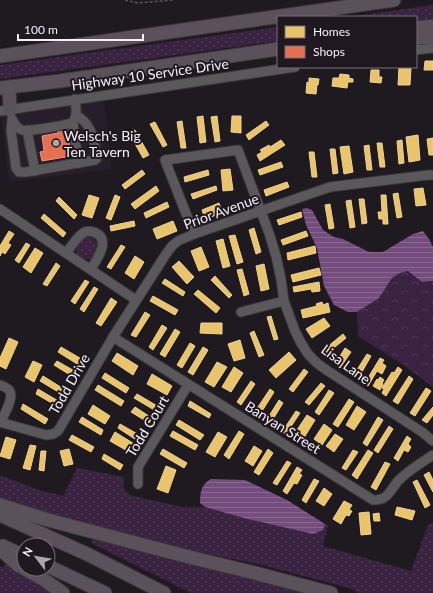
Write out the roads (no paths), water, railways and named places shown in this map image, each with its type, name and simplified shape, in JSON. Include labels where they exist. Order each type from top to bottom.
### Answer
[{"type":"highway","points":[[281,16],[394,0]]},
{"type":"highway","points":[[0,56],[277,17]]},
{"type":"highway","points":[[417,28],[433,26]]},
{"type":"highway","points":[[417,38],[433,37]]},
{"type":"highway","points":[[7,114],[4,88],[277,49]]},
{"type":"highway","points":[[0,505],[48,520],[331,593]]},
{"type":"highway","points":[[0,515],[87,554],[164,593]]},
{"type":"highway","points":[[0,545],[16,552]]},
{"type":"highway","points":[[0,549],[16,563]]},
{"type":"highway","points":[[56,570],[105,593]]},
{"type":"highway","points":[[39,577],[63,593]]},
{"type":"street","points":[[417,50],[433,48]]},
{"type":"street","name":"Highway 10 Service Drive","points":[[7,114],[75,99],[288,68]]},
{"type":"street","points":[[75,99],[74,119],[78,163]]},
{"type":"street","points":[[7,114],[24,130],[35,170]]},
{"type":"street","points":[[7,114],[12,130],[16,168],[19,172],[95,160],[97,158],[92,132],[81,118],[74,119],[69,124],[24,130]]},
{"type":"street","name":"Lisa Lane","points":[[194,234],[165,160],[238,150],[269,233],[276,256],[284,301],[295,331],[308,354],[328,371],[422,432],[433,441]]},
{"type":"street","name":"Prior Avenue","points":[[136,300],[172,246],[178,241],[194,234],[330,187],[428,175],[433,176]]},
{"type":"street","points":[[0,209],[136,300]]},
{"type":"street","points":[[66,253],[81,234],[87,231],[98,235],[101,238],[101,252],[90,269]]},
{"type":"street","name":"Todd Drive","points":[[0,385],[9,390],[12,398],[0,422],[46,435],[54,434],[58,431],[136,300]]},
{"type":"street","points":[[242,312],[284,301]]},
{"type":"street","name":"Banyan Street","points":[[113,337],[373,500],[378,500],[388,495],[406,473],[433,455]]},
{"type":"street","name":"Todd Court","points":[[138,484],[138,467],[188,385]]},
{"type":"place","name":"Welsch's Big Ten Tavern","points":[[56,143]]}]
